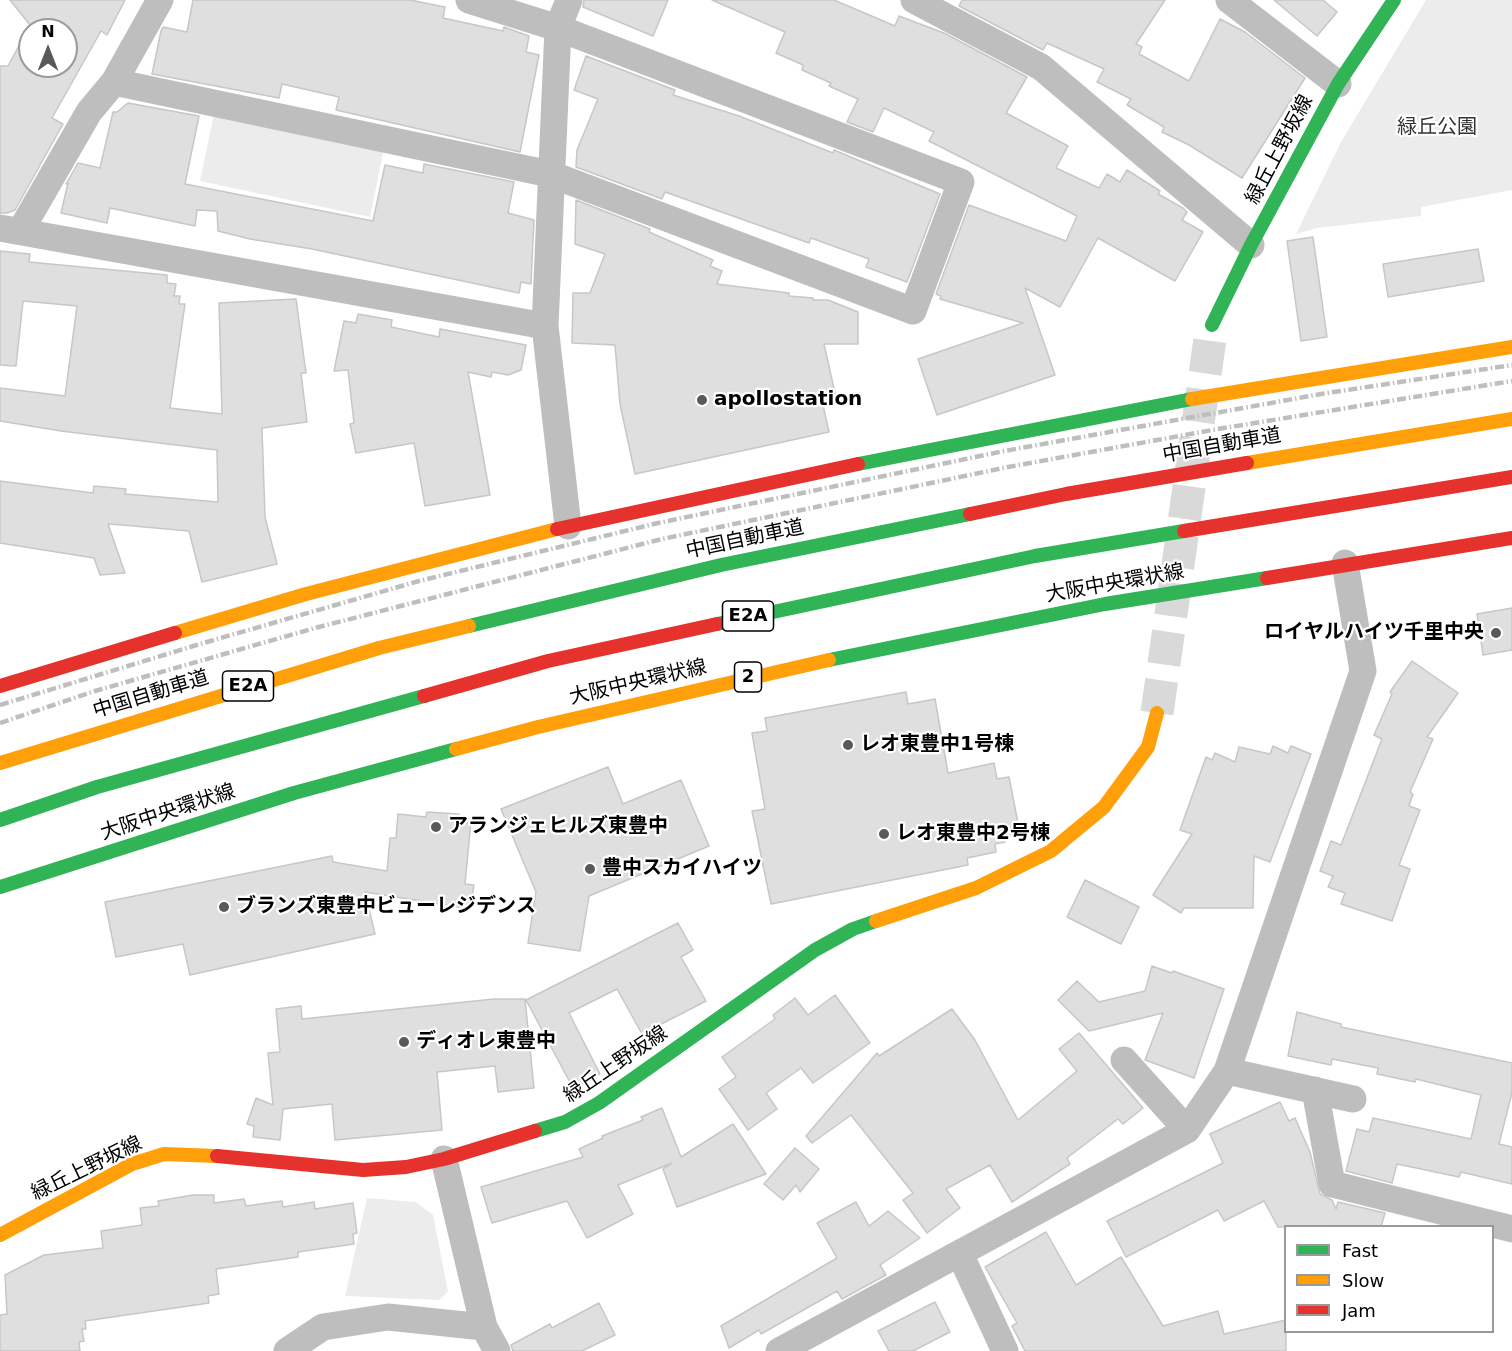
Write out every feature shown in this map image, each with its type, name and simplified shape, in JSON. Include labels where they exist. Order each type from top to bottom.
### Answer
[{"type":"main road","name":"緑丘上野坂線","points":[[1212,325],[1251,245],[1338,84],[1394,0]]},
{"type":"main road","points":[[0,686],[306,594],[568,526],[784,478],[1078,419],[1277,384],[1512,347]]},
{"type":"main road","name":"中国自動車道","points":[[0,763],[379,648],[698,570],[1066,494],[1512,419]]},
{"type":"main road","name":"E2A","points":[[0,820],[97,787],[560,658],[1035,556],[1512,477]]},
{"type":"main road","name":"大阪中央環状線","points":[[0,887],[294,793],[538,727],[788,668],[935,637],[1345,563],[1512,538]]},
{"type":"main road","name":"緑丘上野坂線","points":[[0,1235],[132,1164],[164,1154],[227,1156],[363,1170],[406,1167],[444,1159],[565,1122],[599,1103],[815,950],[853,930],[976,888],[1051,851],[1104,807],[1148,747],[1157,713]]},
{"type":"street","points":[[160,0],[114,82],[89,112],[11,229],[545,326]]},
{"type":"street","points":[[114,82],[550,174],[913,311],[961,182],[558,28],[469,0]]},
{"type":"street","points":[[568,526],[545,326],[558,28],[569,0]]},
{"type":"street","points":[[914,0],[1041,67],[1251,245]]},
{"type":"street","points":[[1229,0],[1338,84]]},
{"type":"street","points":[[779,1351],[1187,1130],[1227,1071],[1364,671],[1345,563]]},
{"type":"street","points":[[1124,1060],[1187,1130]]},
{"type":"street","points":[[1227,1071],[1353,1099]]},
{"type":"street","points":[[1315,1090],[1332,1184],[1512,1229]]},
{"type":"street","points":[[444,1159],[484,1327],[497,1351]]},
{"type":"street","points":[[960,1254],[1005,1351]]},
{"type":"street","points":[[286,1351],[323,1327],[388,1317],[484,1327]]},
{"type":"green space","name":"緑丘公園","points":[[1426,0],[1512,0],[1512,190],[1421,207],[1421,216],[1317,228],[1296,234],[1341,142]]},
{"type":"green space","points":[[215,109],[384,148],[370,217],[200,181]]},
{"type":"green space","points":[[367,1198],[416,1202],[433,1215],[448,1292],[439,1300],[345,1296]]},
{"type":"building","points":[[10,0],[125,0],[107,35],[101,31],[78,72],[78,18],[24,18]]},
{"type":"building","points":[[193,0],[410,0],[445,7],[443,18],[503,31],[504,27],[529,36],[526,52],[539,55],[520,152],[336,110],[339,97],[282,84],[279,98],[152,74],[163,27],[187,32]]},
{"type":"building","points":[[584,0],[668,0],[653,36],[583,7]]},
{"type":"building","points":[[712,0],[834,0],[895,26],[899,16],[944,33],[1027,77],[1006,113],[1068,146],[1056,168],[1099,188],[1107,174],[1120,182],[1127,170],[1160,191],[1158,194],[1183,208],[1187,212],[1182,220],[1203,232],[1175,281],[1098,238],[1060,307],[1025,288],[1055,375],[937,415],[918,359],[1023,323],[940,299],[941,296],[936,294],[969,205],[1066,241],[1077,216],[929,141],[934,132],[884,108],[873,132],[847,122],[858,99],[829,86],[831,83],[802,70],[803,65],[776,53],[785,32]]},
{"type":"building","points":[[962,0],[1165,0],[1136,44],[1142,47],[1139,54],[1189,81],[1220,19],[1245,32],[1305,78],[1242,178],[1189,145],[1162,132],[1164,127],[1127,105],[1131,99],[1097,82],[1104,69],[1047,43],[1043,50],[959,6]]},
{"type":"building","points":[[1274,0],[1323,0],[1337,12],[1317,36]]},
{"type":"building","points":[[18,47],[18,78],[75,78],[52,118],[63,124],[15,210],[0,213],[0,66],[8,66]]},
{"type":"building","points":[[586,56],[675,90],[673,95],[739,116],[833,153],[834,150],[940,194],[907,282],[866,267],[869,259],[811,238],[809,243],[665,192],[662,199],[576,167],[577,150],[598,99],[574,90]]},
{"type":"building","points":[[128,103],[199,116],[185,184],[373,221],[385,165],[423,173],[424,164],[514,182],[508,213],[534,220],[531,284],[521,282],[519,293],[312,249],[250,239],[218,231],[217,211],[197,210],[195,226],[110,208],[107,223],[61,213],[68,183],[66,184],[78,163],[100,168],[113,112],[117,112]]},
{"type":"building","points":[[576,200],[650,229],[649,232],[713,260],[710,266],[722,271],[717,284],[789,293],[789,296],[813,298],[813,300],[828,300],[858,312],[858,344],[824,344],[837,402],[823,405],[829,432],[635,474],[620,404],[615,345],[572,343],[573,293],[590,293],[605,254],[575,244]]},
{"type":"building","points":[[1313,237],[1327,337],[1301,341],[1287,241]]},
{"type":"building","points":[[1478,249],[1484,281],[1388,297],[1383,264]]},
{"type":"building","points":[[0,251],[30,254],[29,262],[167,275],[167,283],[176,284],[174,296],[180,296],[179,304],[185,304],[170,408],[222,414],[219,303],[296,299],[306,373],[301,373],[307,422],[262,428],[265,517],[277,564],[202,582],[189,531],[122,525],[108,524],[125,573],[100,575],[94,558],[0,543],[0,481],[93,493],[94,486],[126,489],[125,494],[218,502],[217,450],[61,431],[0,421],[0,388],[65,396],[77,306],[23,301],[16,366],[0,365]]},
{"type":"building","points":[[358,314],[392,320],[391,327],[439,337],[440,329],[526,345],[521,370],[508,375],[492,372],[491,377],[468,372],[490,495],[425,506],[414,443],[356,453],[350,424],[354,423],[348,370],[334,371],[344,321],[356,323]]},
{"type":"building","name":"ロイヤルハイツ千里中央","points":[[1512,608],[1512,650],[1483,655],[1477,614]]},
{"type":"building","points":[[1412,661],[1458,693],[1427,737],[1433,739],[1410,792],[1413,794],[1409,806],[1420,810],[1399,865],[1410,869],[1392,921],[1341,904],[1345,893],[1328,887],[1333,876],[1320,871],[1331,841],[1341,845],[1382,739],[1374,735],[1392,694],[1390,692]]},
{"type":"building","points":[[906,692],[908,704],[935,699],[948,773],[994,763],[997,779],[1009,777],[1020,833],[1004,836],[1005,842],[995,844],[996,852],[967,858],[968,865],[771,904],[752,811],[765,809],[752,733],[767,731],[765,718]]},
{"type":"building","points":[[1273,746],[1288,753],[1291,746],[1311,754],[1270,862],[1254,856],[1253,908],[1184,908],[1181,913],[1153,895],[1192,834],[1180,830],[1206,757],[1212,760],[1215,753],[1235,762],[1239,747],[1270,754]]},
{"type":"building","name":"豊中スカイハイツ","points":[[608,767],[623,804],[681,780],[709,846],[589,896],[580,951],[528,943],[536,892],[501,809]]},
{"type":"building","points":[[427,812],[459,814],[458,827],[471,821],[465,884],[474,885],[470,909],[365,892],[375,934],[190,975],[183,944],[116,957],[105,902],[332,856],[333,862],[387,871],[390,838],[396,838],[398,814],[426,817]]},
{"type":"building","points":[[1085,880],[1139,907],[1121,944],[1067,917]]},
{"type":"building","points":[[678,923],[693,950],[681,957],[706,1001],[642,1034],[617,989],[569,1013],[600,1074],[573,1088],[526,1000]]},
{"type":"building","points":[[1152,966],[1224,989],[1194,1078],[1145,1060],[1163,1013],[1089,1031],[1058,1000],[1077,981],[1099,1002],[1145,991]]},
{"type":"building","points":[[835,995],[870,1043],[813,1083],[801,1068],[766,1093],[777,1109],[748,1130],[719,1089],[736,1077],[722,1057],[775,1019],[773,1015],[795,998],[808,1015]]},
{"type":"building","name":"ディオレ東豊中","points":[[494,999],[525,999],[534,1088],[498,1092],[495,1066],[437,1072],[442,1130],[335,1140],[332,1104],[283,1109],[280,1140],[253,1137],[254,1126],[247,1124],[256,1098],[273,1105],[268,1053],[280,1052],[276,1009],[301,1006],[302,1019]]},
{"type":"building","points":[[952,1009],[975,1040],[1018,1120],[1077,1071],[1059,1049],[1079,1033],[1143,1108],[1123,1124],[1118,1119],[1067,1158],[1070,1164],[1012,1202],[990,1165],[946,1189],[960,1208],[927,1233],[903,1200],[913,1193],[851,1115],[812,1143],[806,1136],[877,1053],[879,1056]]},
{"type":"building","points":[[1297,1012],[1341,1024],[1341,1027],[1512,1063],[1512,1093],[1499,1144],[1512,1147],[1512,1184],[1461,1172],[1459,1177],[1397,1164],[1392,1183],[1346,1171],[1357,1129],[1369,1132],[1373,1118],[1471,1139],[1481,1095],[1416,1079],[1415,1082],[1377,1074],[1378,1068],[1332,1059],[1331,1065],[1288,1056]]},
{"type":"building","points":[[1280,1102],[1289,1121],[1295,1118],[1310,1152],[1320,1194],[1332,1200],[1336,1209],[1338,1202],[1385,1213],[1382,1225],[1284,1225],[1284,1227],[1278,1227],[1264,1201],[1224,1221],[1218,1210],[1126,1257],[1107,1221],[1223,1163],[1210,1134]]},
{"type":"building","points":[[662,1108],[681,1157],[733,1124],[766,1174],[677,1207],[663,1169],[672,1163],[618,1185],[633,1214],[587,1238],[567,1201],[492,1223],[481,1187],[583,1157],[579,1149],[603,1138],[602,1136],[643,1120],[641,1117]]},
{"type":"building","points":[[795,1148],[819,1169],[800,1192],[796,1185],[783,1200],[764,1184]]},
{"type":"building","points":[[193,1195],[214,1195],[214,1203],[244,1199],[246,1206],[282,1201],[283,1207],[314,1202],[315,1209],[353,1203],[357,1233],[353,1234],[354,1244],[298,1252],[298,1257],[216,1269],[219,1294],[208,1296],[209,1303],[85,1321],[86,1329],[82,1329],[84,1341],[79,1342],[80,1351],[0,1351],[0,1315],[7,1314],[5,1275],[44,1255],[103,1248],[101,1231],[142,1225],[140,1208],[159,1206],[158,1201]]},
{"type":"building","points":[[856,1202],[869,1226],[888,1211],[920,1238],[880,1265],[886,1275],[842,1299],[837,1291],[761,1334],[759,1330],[729,1348],[721,1326],[837,1258],[817,1223]]},
{"type":"building","points":[[1046,1232],[1076,1285],[1121,1257],[1163,1326],[1218,1311],[1224,1334],[1284,1320],[1286,1351],[1025,1351],[1012,1326],[1017,1323],[985,1267]]},
{"type":"building","points":[[935,1302],[950,1332],[913,1351],[889,1351],[878,1331]]},
{"type":"building","points":[[599,1303],[615,1335],[582,1351],[513,1351],[511,1345],[550,1324],[552,1328]]},
{"type":"tunnel","points":[[1157,713],[1212,325]]},
{"type":"railway","points":[[0,705],[419,581],[658,523],[1004,451],[1321,394],[1512,365]]},
{"type":"railway","points":[[0,723],[95,691],[315,628],[662,539],[1008,467],[1218,429],[1512,381]]},
{"type":"traffic: fast","points":[[1212,325],[1251,245],[1338,84],[1394,0]]},
{"type":"traffic: fast","points":[[858,464],[1192,399]]},
{"type":"traffic: fast","points":[[469,626],[721,565],[970,514]]},
{"type":"traffic: fast","points":[[717,624],[1035,556],[1184,531]]},
{"type":"traffic: fast","points":[[829,660],[1105,604],[1267,578]]},
{"type":"traffic: fast","points":[[0,820],[97,787],[424,696]]},
{"type":"traffic: fast","points":[[0,887],[294,793],[456,749]]},
{"type":"traffic: fast","points":[[535,1131],[565,1122],[599,1103],[815,950],[853,929],[876,921]]},
{"type":"traffic: slow","points":[[1192,399],[1512,347]]},
{"type":"traffic: slow","points":[[1247,463],[1512,419]]},
{"type":"traffic: slow","points":[[175,633],[306,594],[557,529]]},
{"type":"traffic: slow","points":[[0,763],[379,648],[469,626]]},
{"type":"traffic: slow","points":[[456,749],[538,727],[829,660]]},
{"type":"traffic: slow","points":[[876,921],[976,888],[1051,851],[1104,807],[1148,747],[1157,713]]},
{"type":"traffic: slow","points":[[0,1235],[132,1164],[164,1154],[217,1156]]},
{"type":"traffic: jam","points":[[970,514],[1066,494],[1247,463]]},
{"type":"traffic: jam","points":[[557,529],[858,464]]},
{"type":"traffic: jam","points":[[1184,531],[1512,477]]},
{"type":"traffic: jam","points":[[1267,578],[1512,538]]},
{"type":"traffic: jam","points":[[424,696],[548,661],[717,624]]},
{"type":"traffic: jam","points":[[0,686],[175,633]]},
{"type":"traffic: jam","points":[[217,1156],[363,1170],[406,1167],[444,1159],[535,1131]]},
{"type":"place","name":"apollostation","points":[[702,400]]},
{"type":"place","name":"ロイヤルハイツ千里中央","points":[[1496,633]]},
{"type":"place","name":"レオ東豊中1号棟","points":[[848,745]]},
{"type":"place","name":"アランジェヒルズ東豊中","points":[[436,827]]},
{"type":"place","name":"レオ東豊中2号棟","points":[[884,834]]},
{"type":"place","name":"豊中スカイハイツ","points":[[590,869]]},
{"type":"place","name":"ブランズ東豊中ビューレジデンス","points":[[224,907]]},
{"type":"place","name":"ディオレ東豊中","points":[[404,1042]]}]
